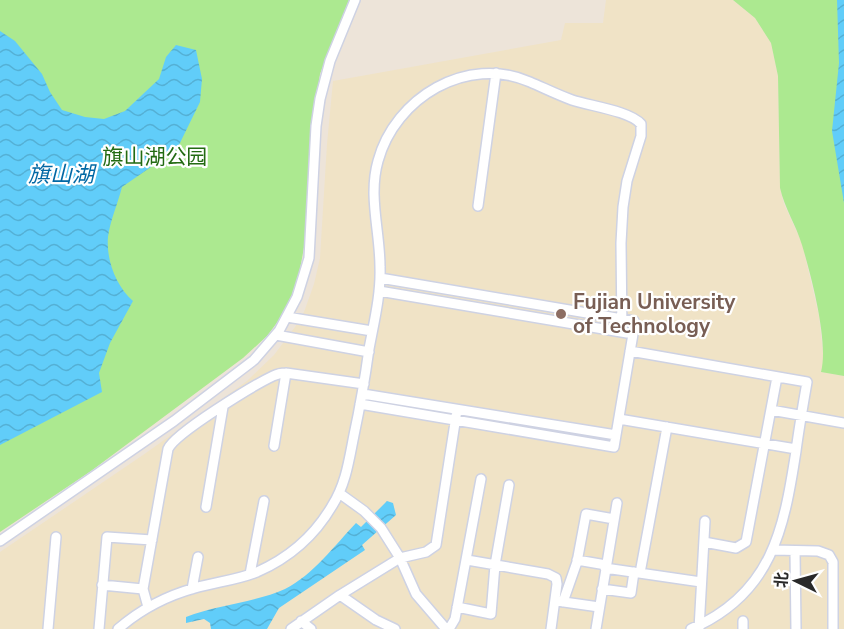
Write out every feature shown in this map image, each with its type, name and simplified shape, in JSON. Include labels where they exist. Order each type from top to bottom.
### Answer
[{"type":"street","points":[[0,541],[174,421],[254,360],[276,335],[300,290],[309,258],[316,126],[321,93],[355,0]]},
{"type":"street","points":[[478,206],[496,73]]},
{"type":"street","points":[[118,629],[148,607],[172,595],[250,574],[274,563],[299,546],[322,521],[339,493],[350,459],[379,291],[379,248],[373,187],[376,169],[385,141],[412,104],[435,87],[460,77],[496,73],[523,79],[561,96],[633,117],[641,124],[623,207],[622,332]]},
{"type":"street","points":[[360,404],[614,447],[633,334],[634,321],[380,278]]},
{"type":"street","points":[[379,291],[633,334]]},
{"type":"street","points":[[287,317],[372,331]]},
{"type":"street","points":[[317,342],[320,323]]},
{"type":"street","points":[[276,335],[369,352]]},
{"type":"street","points":[[630,351],[807,382],[788,501],[772,550],[760,572],[745,591],[696,628]]},
{"type":"street","points":[[148,607],[143,589],[169,445],[177,437],[270,377],[286,373],[457,410],[616,435]]},
{"type":"street","points":[[274,446],[286,373]]},
{"type":"street","points":[[704,542],[736,548],[746,543],[777,377]]},
{"type":"street","points":[[206,507],[223,407]]},
{"type":"street","points":[[291,629],[400,558],[426,552],[436,545],[457,410]]},
{"type":"street","points":[[771,410],[844,423]]},
{"type":"street","points":[[619,419],[796,449]]},
{"type":"street","points":[[602,589],[631,593],[667,427]]},
{"type":"street","points":[[339,493],[376,522],[400,558],[416,594],[448,629],[455,619],[481,479]]},
{"type":"street","points":[[457,607],[491,614],[495,565],[509,484]]},
{"type":"street","points":[[250,574],[264,501]]},
{"type":"street","points":[[596,629],[617,503]]},
{"type":"street","points":[[551,629],[559,601],[577,560],[586,514],[614,519]]},
{"type":"street","points":[[696,628],[705,521]]},
{"type":"street","points":[[48,629],[56,537]]},
{"type":"street","points":[[99,629],[107,537],[152,540]]},
{"type":"street","points":[[772,550],[822,551],[832,558],[832,629]]},
{"type":"street","points":[[795,551],[796,629]]},
{"type":"street","points":[[192,589],[198,557]]},
{"type":"street","points":[[466,560],[553,576],[557,581],[559,601]]},
{"type":"street","points":[[577,560],[701,582]]},
{"type":"street","points":[[102,585],[143,589]]},
{"type":"street","points":[[340,595],[376,620],[395,629]]},
{"type":"street","points":[[559,601],[599,608]]},
{"type":"street","points":[[833,610],[844,609]]},
{"type":"street","points":[[301,621],[312,629]]},
{"type":"shaded area","name":"Fujian University of Technology","points":[[606,0],[733,0],[755,18],[771,43],[778,76],[780,188],[784,204],[802,243],[819,316],[824,362],[821,372],[844,376],[844,629],[0,629],[0,552],[247,381],[274,355],[295,327],[304,312],[320,258],[333,81],[561,40],[565,23],[603,23]]},
{"type":"green space","name":"旗山湖公园","points":[[0,0],[349,0],[320,74],[313,123],[305,242],[298,280],[285,312],[267,336],[243,358],[91,471],[0,532]]},
{"type":"green space","points":[[733,0],[844,0],[844,376],[821,372],[823,344],[814,290],[802,245],[780,188],[778,76],[771,43],[755,18]]},
{"type":"water","points":[[837,0],[844,0],[844,203],[832,131],[839,63]]},
{"type":"water","name":"旗山湖","points":[[0,31],[15,41],[42,74],[62,110],[85,117],[104,119],[125,111],[159,79],[166,57],[176,45],[196,50],[202,79],[200,102],[177,149],[122,187],[110,225],[108,246],[113,272],[133,301],[110,343],[99,373],[102,392],[0,445]]},
{"type":"water","points":[[387,501],[393,503],[396,515],[362,545],[365,550],[279,608],[267,629],[211,629],[210,623],[204,619],[186,623],[186,617],[262,597],[295,583],[323,559],[356,523],[361,527]]},
{"type":"place","name":"Fujian University of Technology","points":[[561,314]]}]
